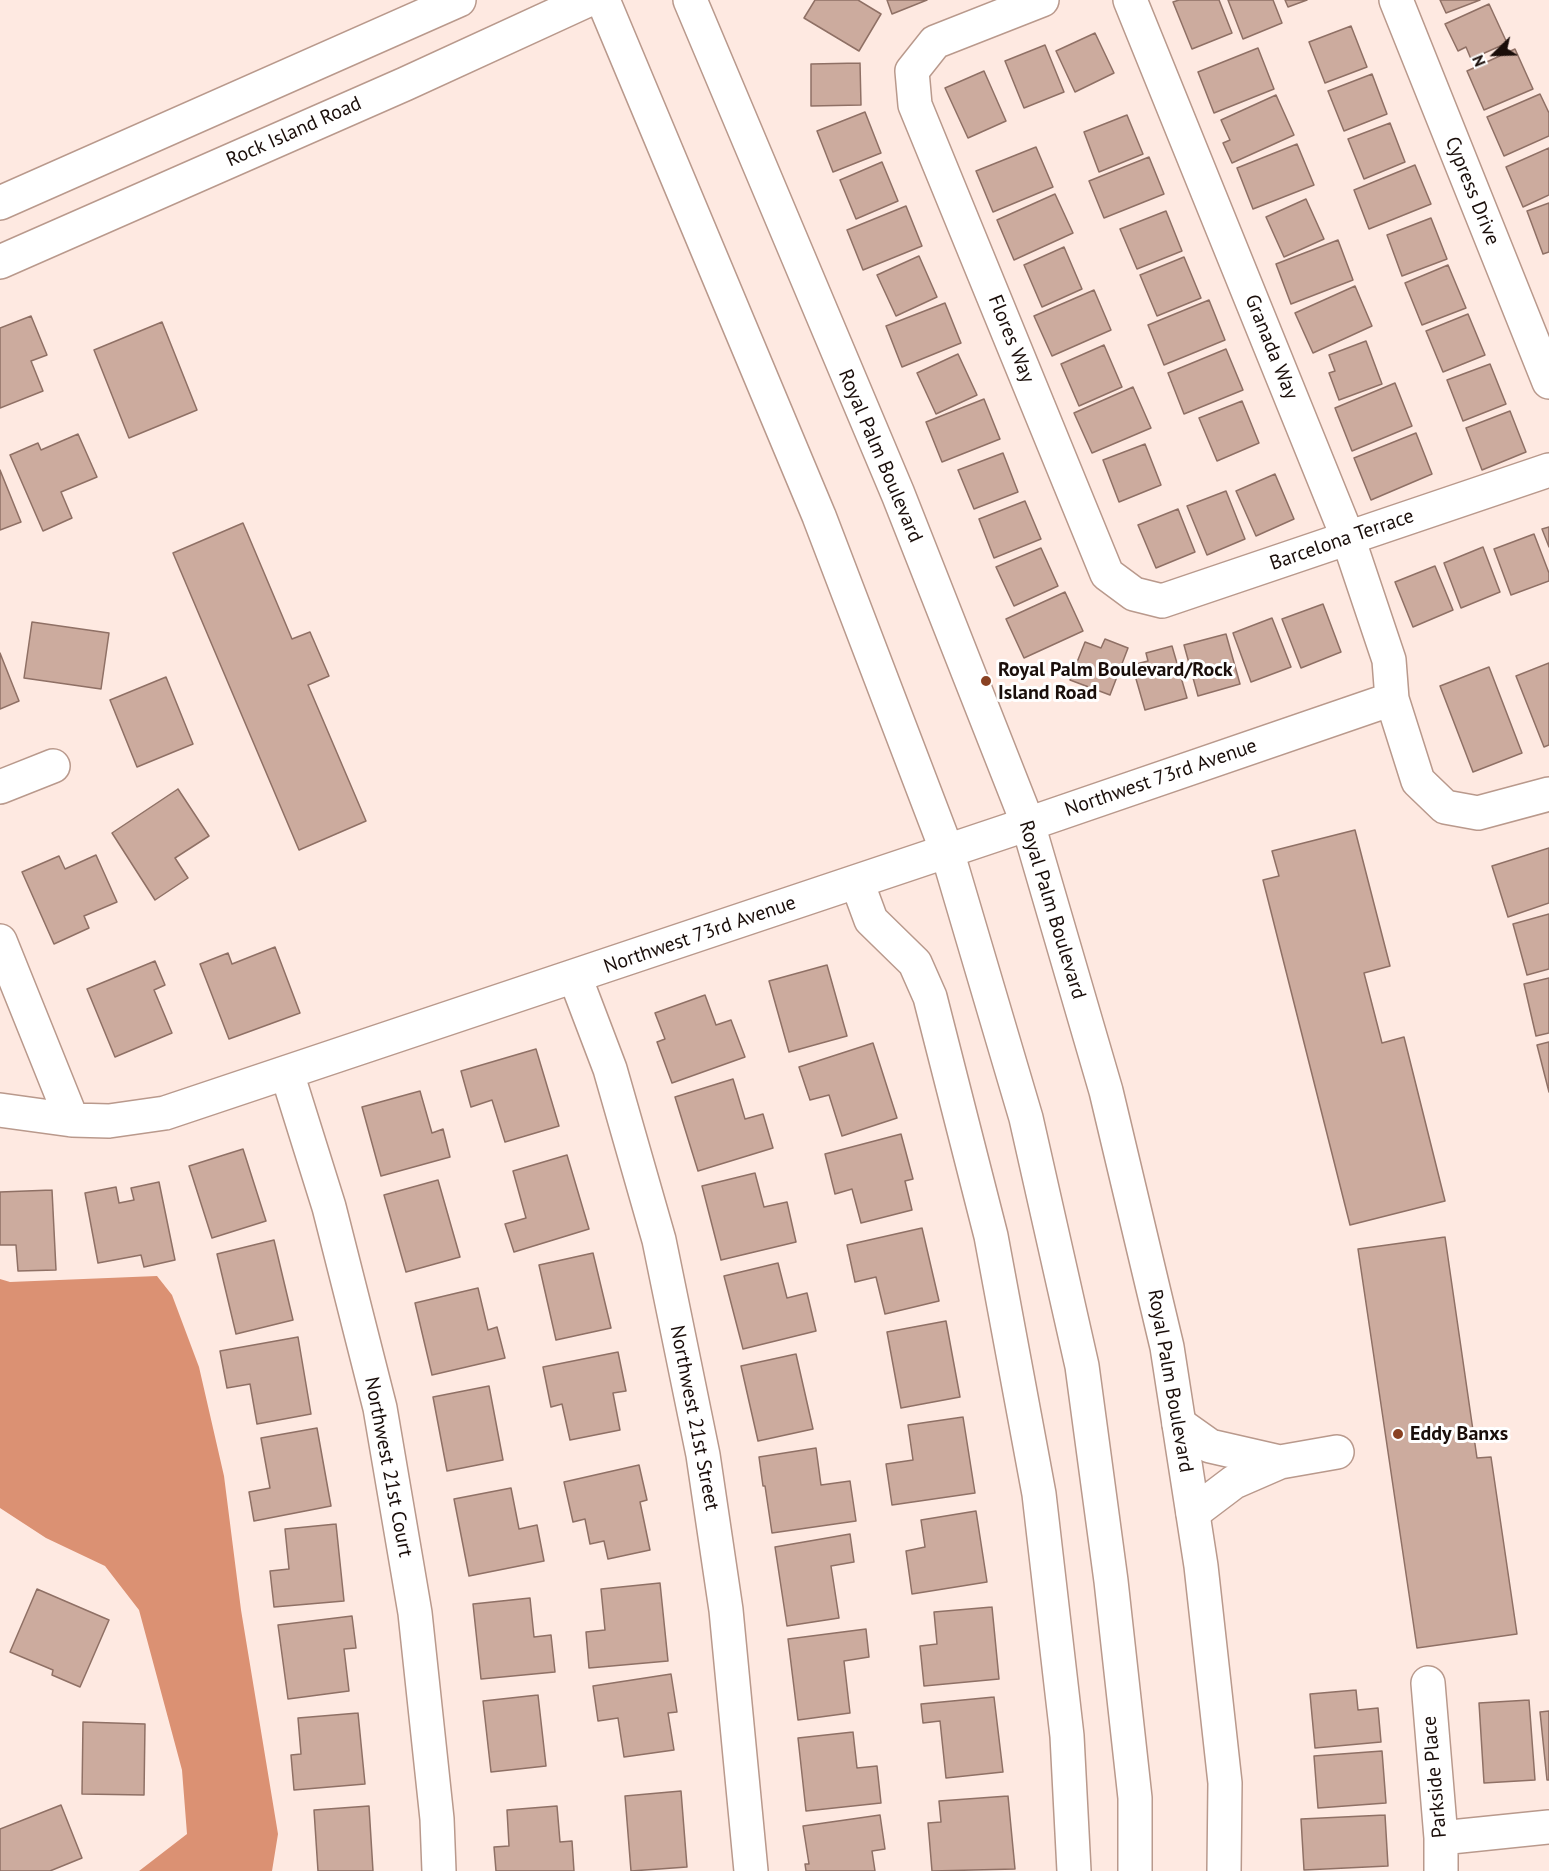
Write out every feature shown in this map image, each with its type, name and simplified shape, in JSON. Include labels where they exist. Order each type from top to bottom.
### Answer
[{"type":"street","points":[[0,203],[459,0]]},
{"type":"street","name":"Rock Island Road","points":[[0,262],[405,84],[588,0]]},
{"type":"street","points":[[603,0],[819,516],[947,851],[1026,1118],[1082,1366],[1111,1581],[1135,1798],[1135,1871]]},
{"type":"street","name":"Royal Palm Boulevard","points":[[690,0],[898,494],[1028,824],[1106,1091],[1167,1347],[1193,1513],[1225,1783],[1224,1871]]},
{"type":"street","name":"Flores Way","points":[[1042,0],[935,42],[912,71],[915,105],[1107,574],[1134,594]]},
{"type":"street","name":"Granada Way","points":[[1130,0],[1348,538],[1389,660],[1392,699],[1418,781],[1445,807],[1478,813],[1549,794]]},
{"type":"street","name":"Cypress Drive","points":[[1396,0],[1549,382]]},
{"type":"street","name":"Barcelona Terrace","points":[[1134,594],[1162,601],[1549,470]]},
{"type":"street","name":"Northwest 73rd Avenue","points":[[0,1110],[72,1120],[110,1121],[165,1113],[576,977],[1392,699]]},
{"type":"street","points":[[0,787],[53,766]]},
{"type":"street","points":[[857,882],[871,920],[915,963],[930,997],[991,1236],[1039,1494],[1067,1736],[1074,1871]]},
{"type":"street","points":[[0,941],[72,1120]]},
{"type":"street","name":"Northwest 21st Street","points":[[576,977],[610,1069],[659,1240],[703,1455],[726,1610],[751,1871]]},
{"type":"street","name":"Northwest 21st Court","points":[[287,1073],[329,1207],[380,1408],[415,1612],[437,1819],[439,1871]]},
{"type":"street","points":[[1179,1424],[1210,1446],[1280,1462]]},
{"type":"street","points":[[1193,1513],[1234,1482],[1280,1462],[1337,1452]]},
{"type":"street","name":"Parkside Place","points":[[1428,1683],[1441,1838],[1441,1871]]},
{"type":"street","points":[[1441,1838],[1549,1827]]},
{"type":"shaded area","points":[[157,1276],[172,1295],[199,1367],[224,1476],[241,1610],[278,1834],[272,1871],[139,1871],[187,1834],[182,1770],[139,1610],[105,1566],[46,1538],[0,1508],[0,1279],[10,1282]]},
{"type":"building","points":[[815,0],[858,0],[881,14],[859,51],[804,18]]},
{"type":"building","points":[[887,0],[927,0],[892,14]]},
{"type":"building","points":[[1219,0],[1232,33],[1192,49],[1173,2]]},
{"type":"building","points":[[1228,0],[1273,0],[1282,23],[1243,39]]},
{"type":"building","points":[[1285,0],[1307,0],[1288,7]]},
{"type":"building","points":[[1440,0],[1480,0],[1446,13]]},
{"type":"building","points":[[1489,4],[1507,43],[1471,59],[1466,47],[1458,51],[1445,24]]},
{"type":"building","points":[[1351,26],[1367,67],[1325,83],[1309,42]]},
{"type":"building","points":[[1095,33],[1114,73],[1075,92],[1056,51]]},
{"type":"building","points":[[1045,45],[1064,92],[1024,108],[1005,61]]},
{"type":"building","points":[[1258,48],[1274,89],[1214,113],[1198,72]]},
{"type":"building","points":[[1515,49],[1533,89],[1484,110],[1467,71]]},
{"type":"building","points":[[860,63],[861,105],[811,106],[811,64]]},
{"type":"building","points":[[984,71],[1006,121],[968,138],[945,88]]},
{"type":"building","points":[[1372,74],[1387,114],[1344,131],[1328,91]]},
{"type":"building","points":[[1540,94],[1549,113],[1549,136],[1504,156],[1487,117]]},
{"type":"building","points":[[1276,95],[1294,135],[1232,163],[1223,143],[1230,140],[1221,120]]},
{"type":"building","points":[[865,112],[881,153],[833,172],[817,131]]},
{"type":"building","points":[[1127,115],[1143,154],[1099,172],[1084,132]]},
{"type":"building","points":[[1390,123],[1405,162],[1364,179],[1348,139]]},
{"type":"building","points":[[1297,144],[1314,185],[1253,209],[1237,168]]},
{"type":"building","points":[[1036,147],[1053,187],[993,212],[976,171]]},
{"type":"building","points":[[1549,148],[1549,195],[1523,207],[1506,167]]},
{"type":"building","points":[[1149,157],[1164,194],[1104,218],[1089,181]]},
{"type":"building","points":[[882,162],[898,201],[856,219],[840,180]]},
{"type":"building","points":[[1415,165],[1431,204],[1369,229],[1354,190]]},
{"type":"building","points":[[1055,194],[1073,233],[1014,260],[997,220]]},
{"type":"building","points":[[1306,199],[1324,239],[1284,257],[1266,217]]},
{"type":"building","points":[[1549,203],[1549,252],[1543,254],[1527,211]]},
{"type":"building","points":[[906,206],[922,246],[863,270],[847,230]]},
{"type":"building","points":[[1166,211],[1182,251],[1137,269],[1120,229]]},
{"type":"building","points":[[1431,218],[1447,259],[1402,276],[1387,235]]},
{"type":"building","points":[[1338,240],[1353,280],[1291,304],[1276,264]]},
{"type":"building","points":[[1064,247],[1082,289],[1042,307],[1024,265]]},
{"type":"building","points":[[919,256],[937,297],[896,316],[877,275]]},
{"type":"building","points":[[1184,257],[1201,298],[1157,316],[1140,275]]},
{"type":"building","points":[[1448,265],[1466,308],[1422,325],[1405,283]]},
{"type":"building","points":[[1355,286],[1372,326],[1313,353],[1295,313]]},
{"type":"building","points":[[1094,290],[1111,330],[1052,356],[1034,316]]},
{"type":"building","points":[[1209,300],[1225,340],[1164,365],[1148,325]]},
{"type":"building","points":[[945,303],[961,343],[902,367],[886,326]]},
{"type":"building","points":[[1468,314],[1485,355],[1443,372],[1426,331]]},
{"type":"building","points":[[31,316],[47,355],[31,361],[43,391],[0,408],[0,328]]},
{"type":"building","points":[[162,322],[197,410],[129,438],[94,350]]},
{"type":"building","points":[[1366,341],[1382,384],[1339,400],[1329,373],[1335,371],[1329,355]]},
{"type":"building","points":[[1104,345],[1122,387],[1079,406],[1061,364]]},
{"type":"building","points":[[1226,349],[1243,390],[1184,414],[1168,373]]},
{"type":"building","points":[[958,354],[977,395],[936,414],[917,373]]},
{"type":"building","points":[[1490,364],[1506,404],[1463,421],[1447,380]]},
{"type":"building","points":[[1395,383],[1412,426],[1352,451],[1335,408]]},
{"type":"building","points":[[1133,387],[1151,428],[1092,453],[1074,413]]},
{"type":"building","points":[[984,399],[1000,439],[942,462],[926,422]]},
{"type":"building","points":[[1242,401],[1259,443],[1217,461],[1199,418]]},
{"type":"building","points":[[1510,411],[1526,452],[1482,470],[1466,428]]},
{"type":"building","points":[[1416,433],[1432,474],[1371,500],[1354,458]]},
{"type":"building","points":[[78,434],[97,477],[61,492],[72,518],[43,531],[10,455],[38,443],[41,450]]},
{"type":"building","points":[[1145,444],[1161,485],[1119,502],[1103,460]]},
{"type":"building","points":[[1003,453],[1018,492],[974,509],[958,470]]},
{"type":"building","points":[[0,470],[21,522],[0,530]]},
{"type":"building","points":[[1275,474],[1294,519],[1256,536],[1236,491]]},
{"type":"building","points":[[1226,491],[1245,539],[1207,555],[1187,506]]},
{"type":"building","points":[[1025,501],[1041,539],[994,558],[979,519]]},
{"type":"building","points":[[1178,509],[1195,552],[1156,568],[1138,525]]},
{"type":"building","points":[[243,523],[292,639],[310,632],[329,676],[308,685],[366,821],[299,850],[173,553]]},
{"type":"building","points":[[1549,527],[1549,547],[1542,529]]},
{"type":"building","points":[[1534,534],[1549,573],[1549,581],[1511,595],[1494,549]]},
{"type":"building","points":[[1483,547],[1500,592],[1461,608],[1444,563]]},
{"type":"building","points":[[1041,548],[1058,586],[1014,606],[996,567]]},
{"type":"building","points":[[1435,566],[1453,610],[1413,627],[1395,582]]},
{"type":"building","points":[[1065,592],[1083,631],[1024,658],[1006,619]]},
{"type":"building","points":[[1323,604],[1341,652],[1301,668],[1282,619]]},
{"type":"building","points":[[1272,618],[1291,667],[1251,682],[1233,633]]},
{"type":"building","points":[[32,622],[109,633],[101,689],[24,678]]},
{"type":"building","points":[[1226,634],[1240,684],[1198,696],[1184,645]]},
{"type":"building","points":[[1105,639],[1128,648],[1110,695],[1070,680],[1085,642],[1101,648]]},
{"type":"building","points":[[1172,646],[1187,698],[1145,710],[1132,665],[1148,661],[1146,653]]},
{"type":"building","points":[[0,653],[19,701],[0,709]]},
{"type":"building","points":[[1549,663],[1549,745],[1544,747],[1516,676]]},
{"type":"building","points":[[1489,667],[1522,753],[1473,772],[1440,686]]},
{"type":"building","points":[[166,677],[193,744],[137,767],[110,700]]},
{"type":"building","points":[[178,789],[209,836],[175,858],[188,878],[155,900],[112,833]]},
{"type":"building","points":[[1355,830],[1390,966],[1364,973],[1382,1043],[1404,1037],[1445,1201],[1350,1225],[1263,880],[1279,876],[1272,851]]},
{"type":"building","points":[[1549,848],[1549,903],[1508,917],[1492,866]]},
{"type":"building","points":[[96,855],[117,902],[84,916],[89,928],[54,944],[22,872],[59,856],[65,869]]},
{"type":"building","points":[[1549,914],[1549,969],[1527,975],[1513,924]]},
{"type":"building","points":[[275,947],[300,1013],[229,1039],[200,964],[228,953],[232,964]]},
{"type":"building","points":[[155,961],[165,985],[154,990],[172,1033],[115,1057],[87,989]]},
{"type":"building","points":[[827,965],[847,1036],[789,1052],[769,981]]},
{"type":"building","points":[[1549,978],[1549,1033],[1536,1036],[1524,984]]},
{"type":"building","points":[[705,995],[716,1025],[731,1020],[745,1057],[672,1083],[657,1042],[665,1039],[655,1013]]},
{"type":"building","points":[[1549,1042],[1549,1092],[1537,1045]]},
{"type":"building","points":[[873,1043],[897,1118],[842,1136],[829,1095],[810,1100],[799,1067]]},
{"type":"building","points":[[536,1049],[559,1126],[505,1142],[492,1100],[471,1107],[461,1071]]},
{"type":"building","points":[[733,1079],[745,1119],[763,1114],[773,1148],[698,1171],[675,1097]]},
{"type":"building","points":[[420,1091],[432,1133],[443,1129],[450,1157],[381,1176],[362,1107]]},
{"type":"building","points":[[901,1134],[913,1179],[905,1181],[912,1210],[861,1223],[852,1189],[835,1194],[825,1154]]},
{"type":"building","points":[[243,1149],[266,1221],[212,1238],[189,1166]]},
{"type":"building","points":[[567,1155],[589,1229],[514,1252],[505,1224],[526,1218],[513,1171]]},
{"type":"building","points":[[755,1173],[764,1207],[787,1202],[796,1242],[721,1260],[702,1186]]},
{"type":"building","points":[[438,1180],[460,1257],[406,1272],[384,1195]]},
{"type":"building","points":[[159,1182],[175,1260],[144,1267],[141,1255],[98,1263],[85,1193],[116,1187],[119,1203],[134,1200],[131,1188]]},
{"type":"building","points":[[52,1190],[56,1270],[18,1271],[16,1245],[0,1245],[0,1192]]},
{"type":"building","points":[[922,1228],[939,1301],[885,1314],[876,1277],[855,1282],[847,1245]]},
{"type":"building","points":[[1445,1237],[1477,1458],[1491,1457],[1517,1634],[1417,1648],[1358,1249]]},
{"type":"building","points":[[274,1240],[293,1320],[236,1334],[217,1254]]},
{"type":"building","points":[[593,1253],[611,1328],[556,1340],[539,1265]]},
{"type":"building","points":[[778,1263],[787,1298],[807,1293],[816,1331],[743,1349],[724,1276]]},
{"type":"building","points":[[478,1288],[488,1330],[497,1327],[505,1358],[432,1375],[415,1303]]},
{"type":"building","points":[[946,1321],[960,1397],[901,1408],[887,1332]]},
{"type":"building","points":[[298,1337],[311,1414],[257,1424],[250,1384],[227,1388],[220,1351]]},
{"type":"building","points":[[618,1352],[626,1391],[613,1393],[620,1430],[570,1440],[562,1404],[551,1407],[543,1367]]},
{"type":"building","points":[[796,1354],[813,1429],[758,1441],[741,1366]]},
{"type":"building","points":[[489,1386],[503,1460],[447,1471],[433,1397]]},
{"type":"building","points":[[963,1417],[975,1493],[892,1505],[886,1464],[913,1460],[908,1425]]},
{"type":"building","points":[[317,1428],[331,1506],[254,1521],[249,1492],[270,1488],[261,1438]]},
{"type":"building","points":[[816,1448],[821,1485],[850,1481],[856,1521],[772,1533],[759,1457]]},
{"type":"building","points":[[639,1465],[647,1500],[640,1502],[650,1550],[608,1559],[604,1541],[590,1544],[585,1519],[573,1522],[564,1482]]},
{"type":"building","points":[[511,1488],[519,1529],[537,1525],[544,1561],[469,1576],[454,1499]]},
{"type":"building","points":[[976,1511],[987,1582],[912,1594],[906,1551],[925,1547],[921,1520]]},
{"type":"building","points":[[336,1524],[344,1601],[274,1607],[270,1571],[289,1569],[285,1529]]},
{"type":"building","points":[[850,1534],[854,1562],[831,1566],[839,1618],[787,1626],[775,1547]]},
{"type":"building","points":[[660,1583],[668,1661],[589,1668],[586,1632],[605,1630],[601,1589]]},
{"type":"building","points":[[37,1589],[109,1620],[80,1687],[52,1675],[53,1670],[10,1652]]},
{"type":"building","points":[[530,1598],[534,1637],[551,1635],[555,1672],[481,1679],[473,1604]]},
{"type":"building","points":[[992,1607],[999,1679],[924,1686],[920,1646],[937,1644],[934,1612]]},
{"type":"building","points":[[352,1616],[356,1648],[344,1649],[349,1691],[288,1699],[278,1625]]},
{"type":"building","points":[[866,1629],[869,1657],[844,1661],[850,1713],[798,1720],[788,1639]]},
{"type":"building","points":[[671,1674],[677,1712],[668,1713],[674,1750],[624,1757],[618,1718],[598,1721],[593,1686]]},
{"type":"building","points":[[1356,1690],[1358,1710],[1378,1708],[1381,1742],[1315,1748],[1310,1694]]},
{"type":"building","points":[[538,1695],[546,1766],[491,1772],[483,1701]]},
{"type":"building","points":[[994,1697],[1003,1772],[946,1778],[940,1721],[923,1723],[921,1704]]},
{"type":"building","points":[[1529,1700],[1535,1780],[1484,1783],[1479,1703]]},
{"type":"building","points":[[1549,1711],[1549,1780],[1547,1780],[1540,1712]]},
{"type":"building","points":[[358,1713],[365,1784],[294,1790],[291,1755],[301,1754],[298,1718]]},
{"type":"building","points":[[83,1722],[145,1724],[144,1795],[82,1794]]},
{"type":"building","points":[[853,1732],[857,1768],[877,1766],[881,1803],[806,1811],[798,1738]]},
{"type":"building","points":[[1382,1751],[1386,1803],[1318,1808],[1314,1756]]},
{"type":"building","points":[[681,1791],[687,1867],[631,1871],[625,1796]]},
{"type":"building","points":[[1008,1796],[1015,1869],[932,1871],[928,1823],[941,1822],[939,1801]]},
{"type":"building","points":[[61,1805],[82,1858],[50,1871],[0,1871],[0,1829]]},
{"type":"building","points":[[369,1806],[373,1871],[318,1871],[314,1810]]},
{"type":"building","points":[[557,1806],[560,1842],[572,1841],[574,1871],[496,1871],[494,1847],[509,1846],[507,1810]]},
{"type":"building","points":[[880,1815],[885,1849],[872,1851],[875,1871],[806,1871],[805,1864],[809,1864],[803,1826]]},
{"type":"building","points":[[1385,1815],[1388,1866],[1304,1870],[1301,1819]]},
{"type":"place","name":"Royal Palm Boulevard/Rock Island Road","points":[[986,681]]},
{"type":"place","name":"Eddy Banxs","points":[[1398,1434]]}]
